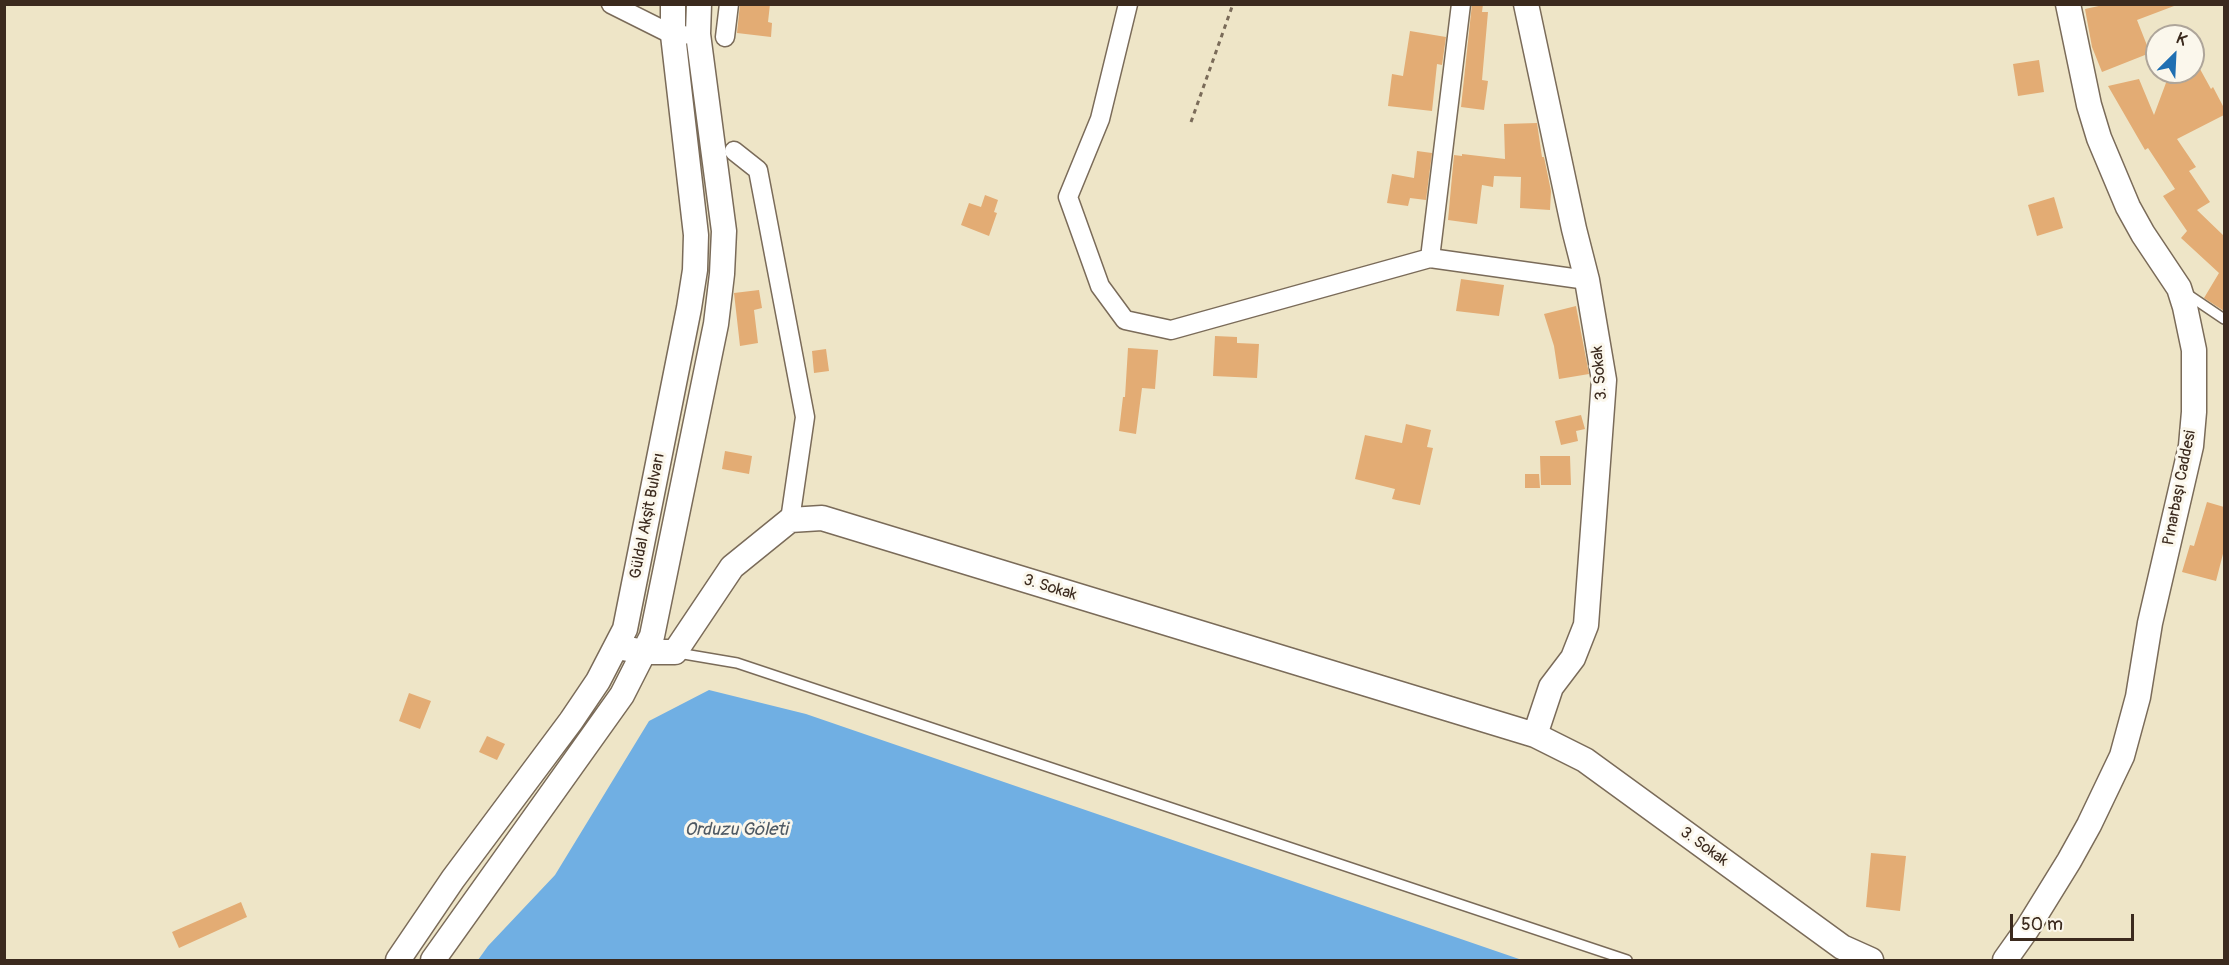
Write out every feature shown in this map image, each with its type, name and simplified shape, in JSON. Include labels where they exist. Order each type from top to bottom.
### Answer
[{"type":"street","points":[[612,4],[673,35],[698,34]]},
{"type":"street","name":"Güldal Akşit Bulvarı","points":[[398,960],[453,879],[571,721],[598,681],[625,629],[695,270],[696,235],[673,35],[673,4]]},
{"type":"street","name":"Güldal Akşit Bulvarı","points":[[433,960],[622,694],[652,636],[716,324],[722,274],[724,231],[698,34],[699,4]]},
{"type":"street","points":[[725,37],[729,4]]},
{"type":"street","points":[[1128,4],[1100,119],[1068,197],[1100,286],[1125,320],[1171,330],[1430,258],[1587,280]]},
{"type":"street","points":[[1430,258],[1461,4]]},
{"type":"street","name":"3. Sokak","points":[[1526,4],[1587,280],[1604,380],[1588,608],[1580,642],[1573,658],[1551,687],[1535,735]]},
{"type":"street","name":"Pınarbaşı Caddesi","points":[[2005,960],[2027,929],[2084,834],[2122,756],[2138,697],[2150,623],[2191,446],[2195,376],[2194,350],[2179,288],[2128,207],[2099,138],[2089,105],[2068,4]]},
{"type":"street","points":[[616,647],[645,652],[675,652],[732,567],[790,520],[805,417],[758,170],[734,151]]},
{"type":"street","name":"3. Sokak","points":[[790,520],[822,518],[1535,735],[1585,760],[1842,946],[1871,960]]},
{"type":"lane","points":[[2179,288],[2224,319]]},
{"type":"lane","points":[[675,652],[737,663],[1627,960]]},
{"type":"path","points":[[1191,122],[1233,4]]},
{"type":"water","name":"Orduzu Göleti","points":[[709,690],[806,714],[1522,960],[478,960],[488,946],[555,875],[649,721]]},
{"type":"building","points":[[740,4],[770,4],[768,22],[772,23],[771,37],[737,33]]},
{"type":"building","points":[[1472,4],[1483,4],[1482,12],[1488,12],[1482,80],[1488,81],[1484,110],[1461,107]]},
{"type":"building","points":[[2108,4],[2174,4],[2174,6],[2137,20],[2145,40],[2145,55],[2102,72],[2092,47],[2085,9]]},
{"type":"building","points":[[1410,31],[1446,37],[1442,65],[1437,64],[1432,111],[1388,106],[1392,74],[1403,76]]},
{"type":"building","points":[[2039,60],[2044,92],[2018,96],[2013,64]]},
{"type":"building","points":[[2205,78],[2211,89],[2213,87],[2224,108],[2224,115],[2177,139],[2196,167],[2189,171],[2210,202],[2197,210],[2224,236],[2224,311],[2204,298],[2219,273],[2181,238],[2187,231],[2163,196],[2175,189],[2148,148],[2145,150],[2108,86],[2139,79],[2154,115],[2166,84],[2205,84]]},
{"type":"building","points":[[1537,123],[1542,157],[1544,157],[1551,191],[1550,210],[1520,208],[1521,177],[1494,176],[1493,187],[1482,185],[1477,224],[1448,220],[1454,155],[1505,159],[1504,124]]},
{"type":"building","points":[[1417,151],[1432,153],[1426,200],[1410,198],[1408,206],[1387,203],[1392,174],[1414,178]]},
{"type":"building","points":[[985,195],[998,200],[994,212],[997,213],[989,236],[961,225],[969,203],[981,207]]},
{"type":"building","points":[[2054,197],[2063,228],[2037,236],[2028,205]]},
{"type":"building","points":[[1461,279],[1504,285],[1499,316],[1456,311]]},
{"type":"building","points":[[759,290],[762,308],[754,310],[758,343],[740,346],[734,293]]},
{"type":"building","points":[[1576,306],[1589,374],[1559,379],[1554,346],[1544,314]]},
{"type":"building","points":[[1215,336],[1237,337],[1237,343],[1259,344],[1257,378],[1213,376]]},
{"type":"building","points":[[1128,348],[1158,350],[1155,389],[1142,388],[1136,434],[1119,431],[1123,397],[1125,397]]},
{"type":"building","points":[[826,349],[829,371],[814,373],[812,351]]},
{"type":"building","points":[[1581,415],[1585,429],[1576,431],[1578,441],[1561,445],[1555,421]]},
{"type":"building","points":[[1406,424],[1431,430],[1427,447],[1433,448],[1420,505],[1392,499],[1395,489],[1355,479],[1365,435],[1402,443]]},
{"type":"building","points":[[725,451],[752,456],[749,474],[722,469]]},
{"type":"building","points":[[1540,456],[1570,456],[1571,485],[1541,485]]},
{"type":"building","points":[[1525,474],[1539,474],[1540,488],[1525,488]]},
{"type":"building","points":[[2207,502],[2224,507],[2224,550],[2216,581],[2182,572],[2190,545],[2194,546]]},
{"type":"building","points":[[409,693],[431,701],[420,729],[399,721]]},
{"type":"building","points":[[487,736],[505,744],[497,760],[479,752]]},
{"type":"building","points":[[1871,853],[1906,856],[1900,911],[1866,907]]},
{"type":"building","points":[[241,902],[247,917],[179,948],[172,932]]}]
